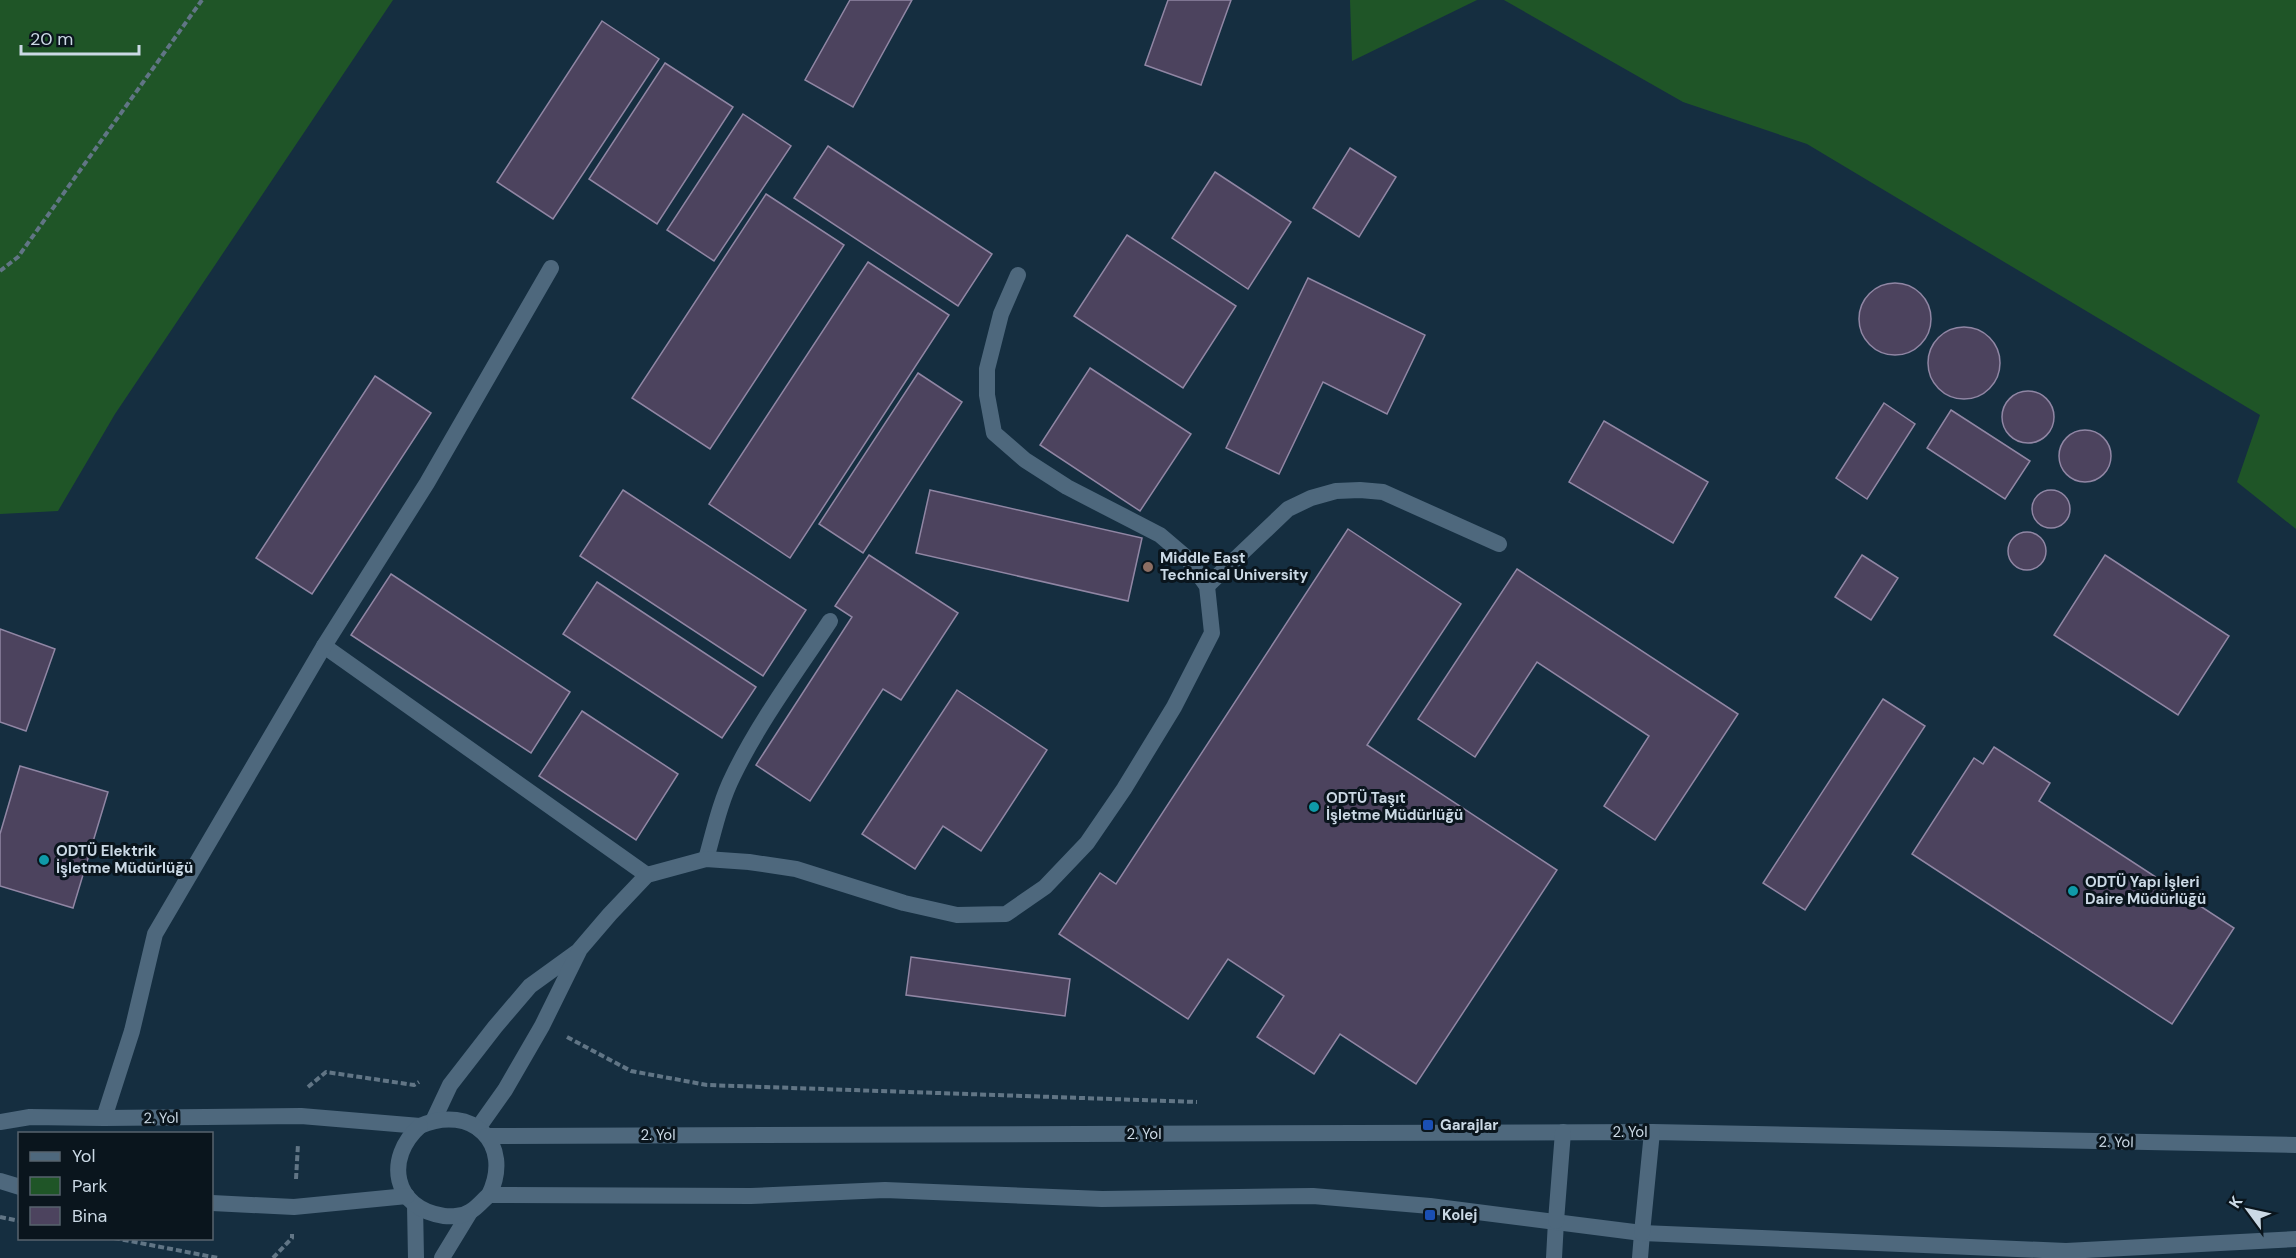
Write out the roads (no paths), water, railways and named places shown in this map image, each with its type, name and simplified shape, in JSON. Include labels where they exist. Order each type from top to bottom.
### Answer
[{"type":"street","points":[[104,1119],[132,1031],[155,934],[324,646],[427,483],[551,268]]},
{"type":"street","points":[[470,1212],[451,1217],[432,1214],[411,1200],[400,1182],[398,1166],[401,1151],[408,1136],[427,1123],[450,1085],[530,986],[580,949],[647,875],[706,859],[749,862],[796,869],[904,903],[957,915],[1006,914],[1045,886],[1087,843],[1124,789],[1174,707],[1212,633],[1207,586],[1187,558],[1160,535],[1067,487],[1025,460],[994,433],[987,395],[987,369],[1002,314],[1017,274]]},
{"type":"street","points":[[1207,586],[1288,509],[1311,498],[1336,492],[1360,490],[1383,492],[1499,544]]},
{"type":"street","points":[[706,859],[716,821],[732,777],[830,621]]},
{"type":"street","points":[[324,646],[647,875]]},
{"type":"street","points":[[442,1258],[470,1212],[489,1195],[496,1181],[497,1165],[494,1149],[482,1132],[542,1026],[580,949]]},
{"type":"street","name":"2. Yol","points":[[0,1122],[30,1117],[104,1119],[301,1116],[427,1123],[450,1118],[465,1120],[482,1132],[1652,1132],[2296,1145]]},
{"type":"street","points":[[1554,1258],[1563,1132]]},
{"type":"street","points":[[1640,1258],[1652,1132]]},
{"type":"street","points":[[0,1180],[18,1186]]},
{"type":"street","points":[[489,1195],[752,1196],[885,1190],[1102,1199],[1313,1196],[1430,1206],[1642,1233],[2066,1251],[2296,1239]]},
{"type":"street","points":[[213,1203],[294,1207],[411,1200]]},
{"type":"street","points":[[411,1200],[416,1258]]},
{"type":"place","name":"Middle East Technical University","points":[[1148,567]]},
{"type":"place","name":"ODTÜ Taşıt İşletme Müdürlüğü","points":[[1314,807]]},
{"type":"place","name":"ODTÜ Elektrik İşletme Müdürlüğü","points":[[44,860]]},
{"type":"place","name":"ODTÜ Yapı İşleri Daire Müdürlüğü","points":[[2073,891]]},
{"type":"place","name":"Garajlar","points":[[1428,1125]]},
{"type":"place","name":"Kolej","points":[[1430,1215]]}]
